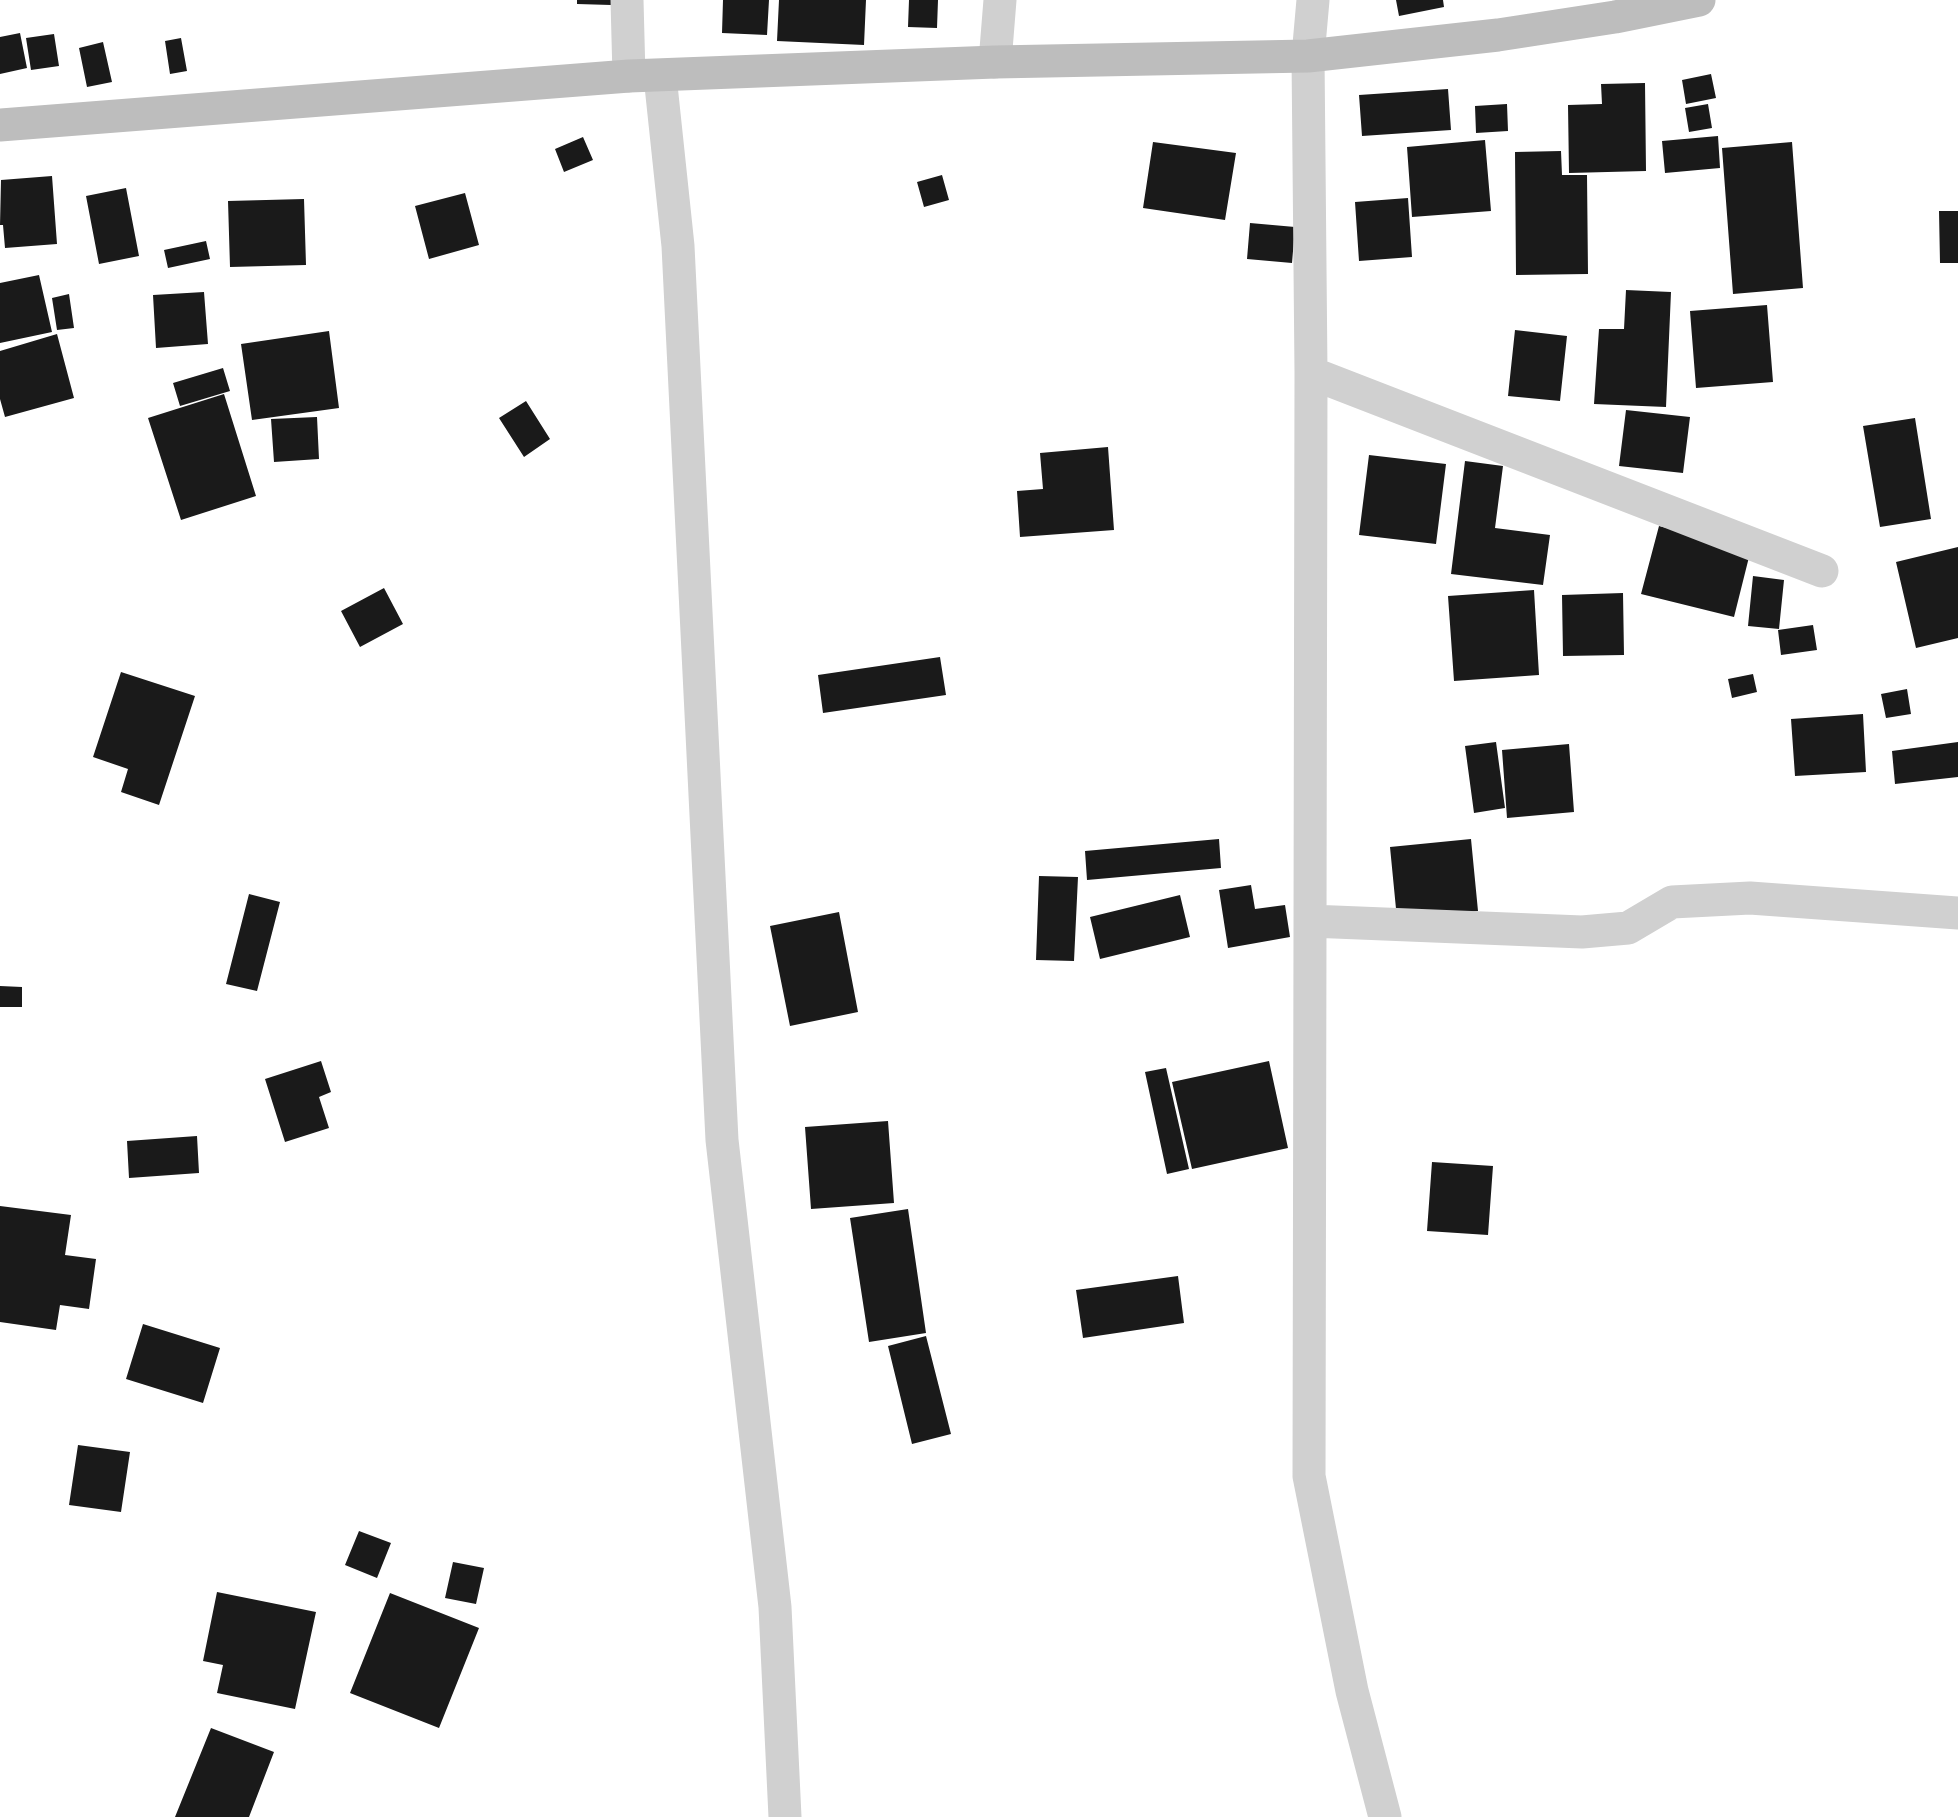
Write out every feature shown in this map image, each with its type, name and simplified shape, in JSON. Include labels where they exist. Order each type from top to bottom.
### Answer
[{"type":"street","points":[[627,0],[645,76],[678,246],[722,1140],[775,1607],[785,1817]]},
{"type":"street","points":[[995,62],[1000,0]]},
{"type":"street","points":[[1313,0],[1308,56],[1311,373],[1309,1476],[1352,1691],[1385,1817]]},
{"type":"street","points":[[0,125],[645,76],[995,62],[1308,56],[1509,33],[1615,18],[1699,0]]},
{"type":"street","points":[[1311,373],[1822,571]]},
{"type":"street","points":[[1310,921],[1582,932],[1628,928],[1672,902],[1750,898],[1958,913]]},
{"type":"building","points":[[577,0],[611,0],[611,5],[577,4]]},
{"type":"building","points":[[723,0],[769,0],[767,35],[722,33]]},
{"type":"building","points":[[779,0],[866,0],[864,45],[777,41]]},
{"type":"building","points":[[909,0],[938,0],[937,28],[908,27]]},
{"type":"building","points":[[1396,0],[1443,0],[1444,7],[1399,16]]},
{"type":"building","points":[[20,33],[27,68],[0,74],[0,37]]},
{"type":"building","points":[[54,34],[59,66],[31,70],[26,38]]},
{"type":"building","points":[[181,38],[187,71],[170,74],[165,41]]},
{"type":"building","points":[[103,42],[112,82],[87,87],[79,48]]},
{"type":"building","points":[[1711,74],[1716,98],[1686,104],[1682,80]]},
{"type":"building","points":[[1645,83],[1646,171],[1569,173],[1568,105],[1602,104],[1601,84]]},
{"type":"building","points":[[1448,89],[1451,130],[1362,136],[1359,95]]},
{"type":"building","points":[[1507,104],[1508,131],[1476,133],[1475,106]]},
{"type":"building","points":[[1708,104],[1712,128],[1689,132],[1685,108]]},
{"type":"building","points":[[1718,136],[1720,168],[1665,173],[1662,141]]},
{"type":"building","points":[[583,137],[593,160],[564,172],[555,149]]},
{"type":"building","points":[[1485,140],[1491,211],[1412,217],[1407,147]]},
{"type":"building","points":[[1153,142],[1236,153],[1225,220],[1143,208]]},
{"type":"building","points":[[1792,142],[1803,288],[1733,294],[1722,148]]},
{"type":"building","points":[[1561,151],[1562,175],[1587,175],[1588,274],[1516,275],[1515,152]]},
{"type":"building","points":[[942,175],[949,200],[924,207],[917,182]]},
{"type":"building","points":[[52,176],[57,244],[5,248],[3,225],[0,225],[1,180]]},
{"type":"building","points":[[126,188],[139,256],[99,264],[86,196]]},
{"type":"building","points":[[465,193],[479,245],[429,259],[415,206]]},
{"type":"building","points":[[1408,198],[1412,257],[1359,261],[1355,202]]},
{"type":"building","points":[[304,199],[306,265],[230,267],[228,201]]},
{"type":"building","points":[[1939,211],[1958,211],[1958,263],[1940,263]]},
{"type":"building","points":[[1250,223],[1295,227],[1292,263],[1247,259]]},
{"type":"building","points":[[206,241],[210,259],[168,268],[164,250]]},
{"type":"building","points":[[39,275],[52,332],[0,343],[0,283]]},
{"type":"building","points":[[1626,290],[1671,292],[1666,407],[1594,404],[1599,329],[1624,329]]},
{"type":"building","points":[[204,292],[208,344],[156,348],[153,295]]},
{"type":"building","points":[[69,294],[74,328],[57,330],[52,298]]},
{"type":"building","points":[[1767,305],[1773,382],[1696,388],[1690,311]]},
{"type":"building","points":[[1515,330],[1567,336],[1560,401],[1508,396]]},
{"type":"building","points":[[329,331],[339,408],[252,420],[241,344]]},
{"type":"building","points":[[57,334],[74,398],[5,417],[0,399],[0,351]]},
{"type":"building","points":[[223,368],[230,391],[180,406],[173,383]]},
{"type":"building","points":[[224,394],[256,496],[181,520],[148,418]]},
{"type":"building","points":[[526,401],[550,439],[524,457],[499,418]]},
{"type":"building","points":[[1626,410],[1690,417],[1683,473],[1619,466]]},
{"type":"building","points":[[317,417],[319,459],[274,462],[271,419]]},
{"type":"building","points":[[1915,418],[1931,519],[1880,527],[1863,426]]},
{"type":"building","points":[[1108,447],[1114,530],[1020,537],[1017,491],[1043,489],[1040,453]]},
{"type":"building","points":[[1369,455],[1446,464],[1436,544],[1359,535]]},
{"type":"building","points":[[1465,461],[1503,466],[1495,528],[1550,535],[1543,585],[1451,574]]},
{"type":"building","points":[[1659,526],[1751,549],[1734,617],[1641,594]]},
{"type":"building","points":[[1958,547],[1958,638],[1916,648],[1896,562]]},
{"type":"building","points":[[1753,576],[1784,580],[1779,629],[1748,626]]},
{"type":"building","points":[[384,588],[403,624],[360,647],[341,611]]},
{"type":"building","points":[[1534,590],[1539,675],[1454,681],[1448,596]]},
{"type":"building","points":[[1623,593],[1624,655],[1563,656],[1562,595]]},
{"type":"building","points":[[1813,625],[1817,650],[1781,655],[1778,630]]},
{"type":"building","points":[[940,657],[946,695],[823,713],[818,675]]},
{"type":"building","points":[[121,672],[195,696],[159,805],[121,792],[128,769],[93,757]]},
{"type":"building","points":[[1753,674],[1757,692],[1732,698],[1728,679]]},
{"type":"building","points":[[1907,689],[1911,714],[1886,718],[1881,694]]},
{"type":"building","points":[[1863,714],[1866,772],[1795,776],[1791,719]]},
{"type":"building","points":[[1496,742],[1505,808],[1474,813],[1465,746]]},
{"type":"building","points":[[1958,742],[1958,777],[1895,784],[1892,751]]},
{"type":"building","points":[[1569,744],[1574,812],[1507,818],[1502,750]]},
{"type":"building","points":[[1219,839],[1221,868],[1087,880],[1085,851]]},
{"type":"building","points":[[1471,839],[1478,911],[1397,919],[1390,847]]},
{"type":"building","points":[[1039,876],[1078,877],[1074,961],[1036,960]]},
{"type":"building","points":[[1251,885],[1255,909],[1285,905],[1290,937],[1228,948],[1219,890]]},
{"type":"building","points":[[249,894],[280,902],[257,991],[226,984]]},
{"type":"building","points":[[1180,895],[1190,937],[1100,959],[1090,917]]},
{"type":"building","points":[[839,912],[858,1012],[790,1026],[770,926]]},
{"type":"building","points":[[0,986],[22,987],[22,1007],[0,1007]]},
{"type":"building","points":[[321,1061],[331,1092],[319,1097],[329,1128],[285,1142],[265,1079]]},
{"type":"building","points":[[1269,1061],[1288,1148],[1192,1169],[1172,1082]]},
{"type":"building","points":[[1166,1068],[1189,1169],[1167,1174],[1145,1072]]},
{"type":"building","points":[[888,1121],[894,1203],[811,1209],[805,1127]]},
{"type":"building","points":[[197,1136],[199,1173],[129,1178],[127,1141]]},
{"type":"building","points":[[1432,1162],[1493,1166],[1488,1235],[1427,1231]]},
{"type":"building","points":[[0,1206],[71,1215],[65,1255],[96,1259],[89,1309],[60,1305],[56,1330],[0,1322]]},
{"type":"building","points":[[908,1209],[926,1333],[869,1342],[850,1218]]},
{"type":"building","points":[[1178,1276],[1184,1323],[1083,1338],[1076,1290]]},
{"type":"building","points":[[143,1324],[220,1348],[203,1403],[126,1379]]},
{"type":"building","points":[[926,1336],[951,1434],[912,1444],[888,1346]]},
{"type":"building","points":[[78,1445],[130,1452],[121,1512],[69,1505]]},
{"type":"building","points":[[359,1531],[391,1543],[377,1578],[345,1565]]},
{"type":"building","points":[[453,1562],[484,1568],[476,1604],[445,1598]]},
{"type":"building","points":[[217,1592],[316,1612],[295,1709],[217,1693],[223,1665],[203,1661]]},
{"type":"building","points":[[390,1593],[479,1628],[439,1728],[350,1693]]},
{"type":"building","points":[[211,1728],[274,1752],[249,1817],[175,1817]]}]
